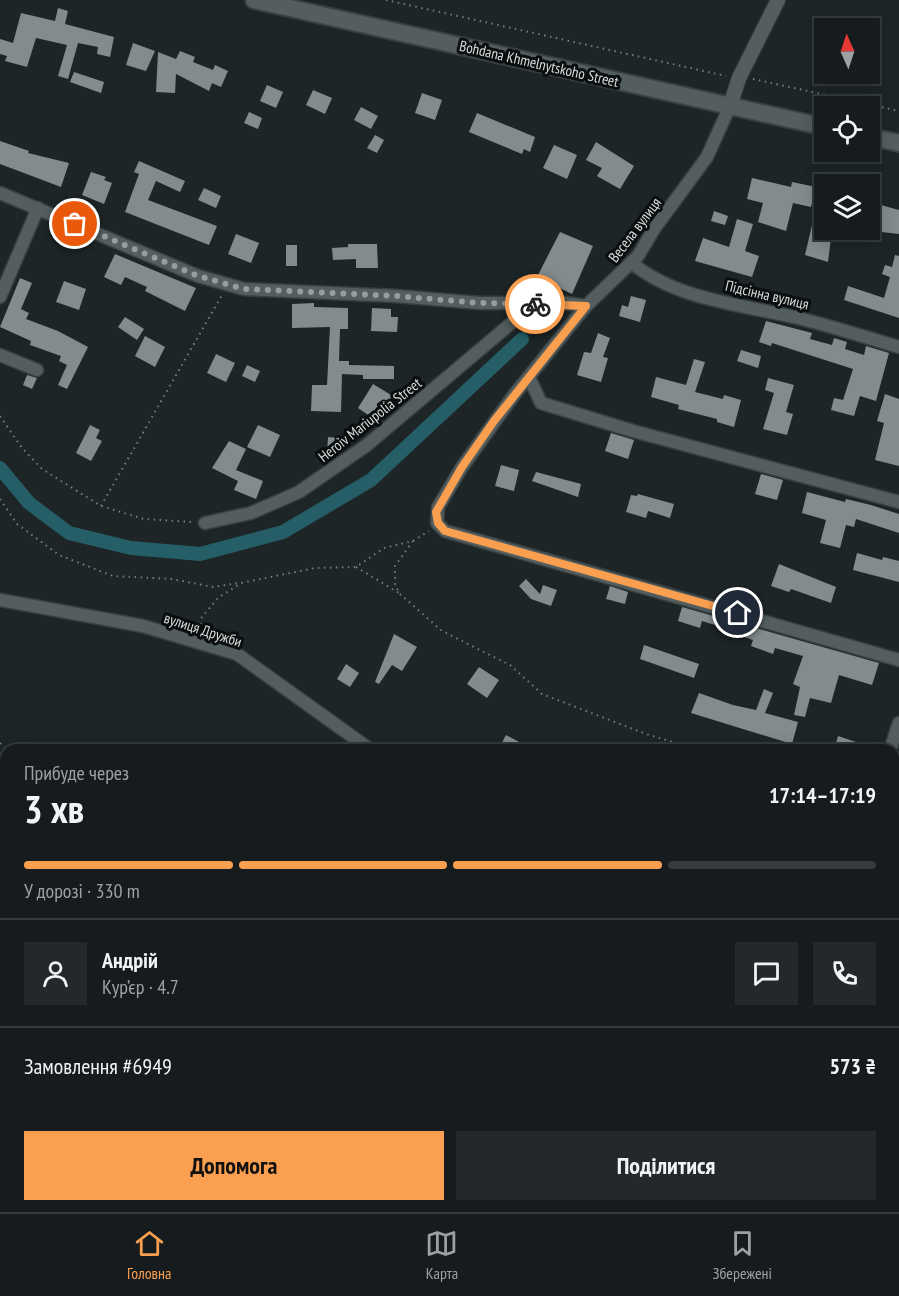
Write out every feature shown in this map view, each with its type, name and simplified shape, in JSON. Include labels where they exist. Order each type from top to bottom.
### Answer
[{"type":"main road","name":"Bohdana Khmelnytskoho Street","points":[[254,0],[814,125]]},
{"type":"main road","points":[[880,139],[899,143]]},
{"type":"street","points":[[730,106],[739,78],[778,0]]},
{"type":"street","name":"Весела вулиця","points":[[438,523],[438,507],[462,467],[499,414],[586,306],[632,263],[707,157],[730,106]]},
{"type":"street","points":[[0,193],[227,286],[280,292],[586,306]]},
{"type":"street","points":[[0,297],[38,208]]},
{"type":"street","name":"Підсінна вулиця","points":[[632,263],[650,276],[672,287],[806,320],[899,347]]},
{"type":"street","name":"Heroiv Mariupolia Street","points":[[204,523],[251,513],[299,492],[367,445],[534,304]]},
{"type":"street","points":[[0,355],[37,370]]},
{"type":"street","points":[[530,377],[541,403],[633,432],[899,502]]},
{"type":"street","points":[[438,523],[445,531],[899,660]]},
{"type":"street","name":"вулиця Дружби","points":[[0,600],[143,626],[237,654],[363,744]]},
{"type":"street","points":[[892,744],[899,723]]},
{"type":"path","points":[[386,0],[899,111]]},
{"type":"path","points":[[101,506],[227,286]]},
{"type":"path","points":[[0,416],[22,448],[42,469],[101,506],[144,519],[204,523]]},
{"type":"path","points":[[0,499],[17,524],[59,555],[113,576],[172,579],[213,587],[315,568],[356,567],[384,548],[413,541]]},
{"type":"path","points":[[400,594],[395,585],[395,566],[413,541],[438,523]]},
{"type":"path","points":[[356,567],[400,594],[442,631],[510,665],[542,694],[646,734],[679,744]]},
{"type":"path","points":[[196,642],[202,617],[218,598],[241,583]]},
{"type":"building","points":[[58,8],[68,11],[65,24],[114,37],[110,57],[97,54],[98,47],[78,43],[68,79],[58,76],[67,45],[36,38],[27,67],[5,61],[7,56],[0,54],[0,39],[13,43],[21,13],[55,21]]},
{"type":"building","points":[[133,43],[155,51],[146,71],[126,65]]},
{"type":"building","points":[[180,51],[195,57],[193,62],[213,70],[215,65],[228,71],[221,87],[212,83],[209,91],[176,74],[175,93],[156,92],[158,52],[176,59]]},
{"type":"building","points":[[74,72],[104,82],[101,93],[70,82]]},
{"type":"building","points":[[267,85],[283,92],[276,108],[260,101]]},
{"type":"building","points":[[313,90],[332,98],[325,114],[306,105]]},
{"type":"building","points":[[422,93],[442,100],[435,120],[415,113]]},
{"type":"building","points":[[361,107],[378,116],[371,129],[354,120]]},
{"type":"building","points":[[249,112],[262,118],[258,129],[244,123]]},
{"type":"building","points":[[477,113],[535,137],[530,152],[524,149],[522,154],[469,132]]},
{"type":"building","points":[[375,135],[384,140],[377,153],[367,148]]},
{"type":"building","points":[[0,141],[29,151],[28,153],[69,163],[61,187],[0,164]]},
{"type":"building","points":[[596,142],[634,166],[620,189],[597,176],[602,168],[586,160]]},
{"type":"building","points":[[554,145],[577,155],[567,179],[543,168]]},
{"type":"building","points":[[139,161],[185,181],[180,192],[156,181],[148,200],[217,226],[209,245],[125,212],[139,174],[134,172]]},
{"type":"building","points":[[91,172],[106,177],[104,180],[112,183],[104,204],[82,195]]},
{"type":"building","points":[[752,178],[791,187],[792,182],[814,187],[811,207],[793,203],[786,231],[758,222],[763,203],[747,199]]},
{"type":"building","points":[[204,188],[221,196],[216,208],[198,200]]},
{"type":"building","points":[[880,205],[899,210],[899,234],[880,232]]},
{"type":"building","points":[[714,211],[728,216],[725,225],[711,221]]},
{"type":"building","points":[[737,219],[753,224],[745,251],[759,256],[752,277],[695,261],[703,238],[729,247]]},
{"type":"building","points":[[812,225],[814,226],[814,240],[831,240],[828,262],[805,255]]},
{"type":"building","points":[[560,232],[593,246],[572,294],[537,277]]},
{"type":"building","points":[[236,234],[259,243],[251,263],[228,254]]},
{"type":"building","points":[[348,244],[377,244],[378,268],[356,268],[356,259],[333,260],[332,248],[348,247]]},
{"type":"building","points":[[286,245],[297,245],[297,266],[286,266]]},
{"type":"building","points":[[115,254],[196,288],[185,311],[145,291],[147,287],[125,277],[121,285],[104,277]]},
{"type":"building","points":[[895,255],[899,256],[899,318],[844,300],[848,286],[884,298],[890,277],[882,274],[885,265],[892,267]]},
{"type":"building","points":[[20,278],[32,283],[21,309],[29,313],[26,319],[58,331],[88,347],[67,389],[58,385],[67,365],[59,361],[61,356],[30,345],[31,341],[0,327]]},
{"type":"building","points":[[64,281],[86,289],[79,310],[56,302]]},
{"type":"building","points":[[631,296],[646,300],[640,322],[619,316],[622,305],[628,307]]},
{"type":"building","points":[[314,303],[314,307],[348,308],[348,329],[340,329],[339,361],[349,361],[349,365],[394,366],[394,379],[363,379],[363,375],[342,374],[341,412],[311,411],[312,385],[327,385],[330,327],[292,328],[292,304]]},
{"type":"building","points":[[372,308],[391,309],[391,317],[398,317],[397,332],[371,331]]},
{"type":"building","points":[[125,317],[144,329],[137,340],[118,327]]},
{"type":"building","points":[[766,321],[812,333],[810,339],[832,345],[834,338],[847,342],[845,349],[864,355],[866,346],[889,353],[876,401],[860,396],[854,416],[831,410],[834,398],[843,400],[853,369],[772,343],[771,346],[759,342]]},
{"type":"building","points":[[598,333],[610,338],[603,357],[608,358],[601,382],[577,375],[584,352],[591,353]]},
{"type":"building","points":[[145,336],[165,347],[155,367],[135,356]]},
{"type":"building","points":[[741,350],[761,356],[758,368],[737,361]]},
{"type":"building","points":[[216,354],[235,363],[226,382],[207,373]]},
{"type":"building","points":[[694,359],[705,362],[695,392],[723,399],[724,395],[741,400],[734,427],[717,422],[717,419],[678,409],[679,405],[651,397],[656,377],[686,385]]},
{"type":"building","points":[[247,365],[260,371],[255,382],[242,376]]},
{"type":"building","points":[[27,375],[37,378],[32,389],[23,385]]},
{"type":"building","points":[[768,378],[794,385],[786,412],[793,414],[787,435],[763,429],[774,393],[765,390]]},
{"type":"building","points":[[373,384],[396,398],[380,423],[358,408]]},
{"type":"building","points":[[885,394],[899,399],[899,466],[875,460],[884,423],[877,421]]},
{"type":"building","points":[[90,425],[100,430],[96,438],[102,441],[91,461],[76,453]]},
{"type":"building","points":[[258,425],[280,435],[270,457],[247,447]]},
{"type":"building","points":[[611,433],[634,440],[628,459],[605,451]]},
{"type":"building","points":[[328,437],[338,438],[337,454],[327,453]]},
{"type":"building","points":[[229,441],[246,449],[236,470],[263,481],[256,499],[234,490],[238,481],[212,468]]},
{"type":"building","points":[[501,465],[519,470],[514,491],[495,486]]},
{"type":"building","points":[[536,472],[581,484],[578,497],[532,481]]},
{"type":"building","points":[[761,474],[783,480],[777,500],[755,494]]},
{"type":"building","points":[[807,492],[845,502],[846,499],[899,514],[899,533],[856,519],[854,527],[846,525],[840,548],[820,543],[826,520],[802,513]]},
{"type":"building","points":[[638,494],[674,504],[670,518],[648,511],[646,518],[626,512],[631,495],[637,496]]},
{"type":"building","points":[[857,553],[882,560],[883,557],[899,561],[899,582],[853,570]]},
{"type":"building","points":[[779,564],[836,587],[831,603],[791,589],[789,592],[771,586]]},
{"type":"building","points":[[526,579],[540,594],[543,585],[557,590],[551,606],[531,599],[519,586]]},
{"type":"building","points":[[610,586],[628,592],[625,604],[606,599]]},
{"type":"building","points":[[682,607],[879,663],[872,685],[839,675],[831,703],[810,698],[805,717],[794,715],[800,687],[793,684],[803,656],[775,648],[773,654],[751,646],[753,640],[741,636],[741,633],[702,621],[700,628],[678,621]]},
{"type":"building","points":[[394,634],[417,647],[402,671],[392,665],[379,684],[375,682]]},
{"type":"building","points":[[644,645],[699,664],[694,678],[640,659]]},
{"type":"building","points":[[346,664],[359,673],[350,687],[337,679]]},
{"type":"building","points":[[479,667],[499,680],[487,698],[467,684]]},
{"type":"building","points":[[764,689],[773,693],[765,713],[798,722],[792,744],[691,713],[699,693],[756,710]]},
{"type":"building","points":[[506,735],[523,744],[501,744]]},
{"type":"building","points":[[838,736],[856,742],[855,744],[836,744]]},
{"type":"waterway","points":[[0,468],[29,503],[69,533],[131,548],[200,554],[283,532],[371,480],[522,339]]},
{"type":"way so far","points":[[75,224],[198,276],[244,289],[396,296],[480,303],[535,304]]},
{"type":"route","points":[[535,304],[575,303],[586,306],[514,395],[462,467],[436,512],[440,527],[445,531],[738,613]]}]
